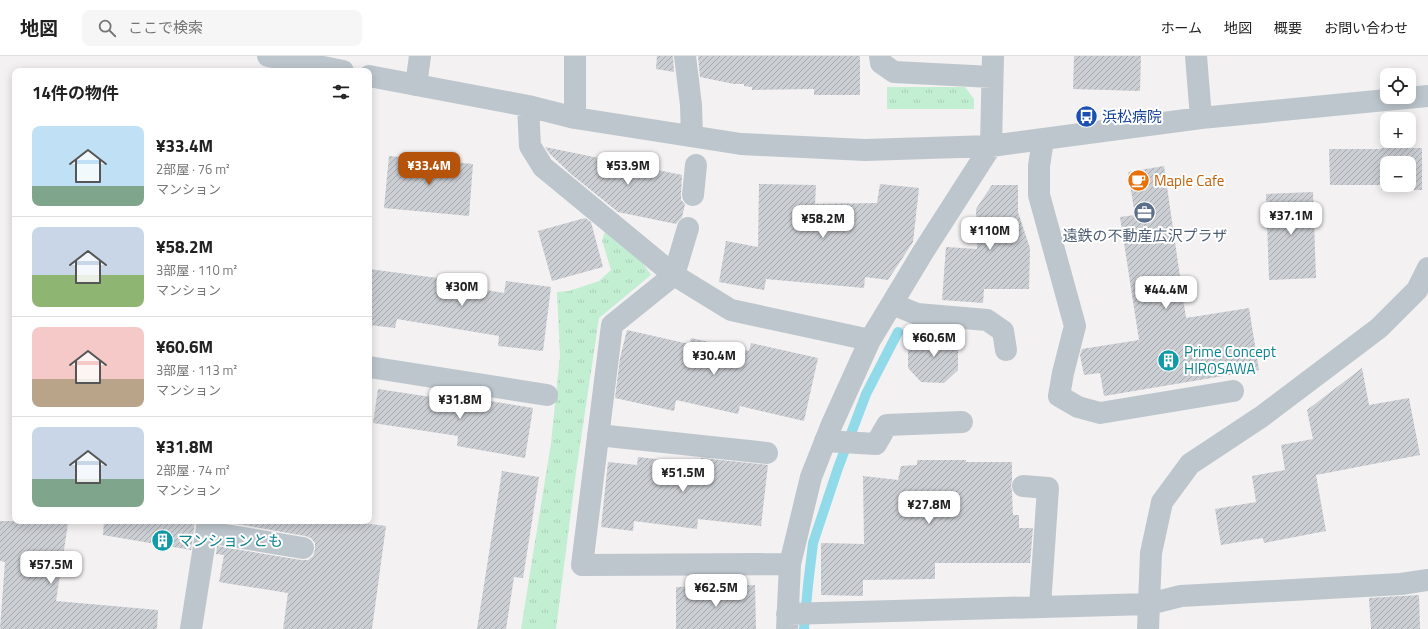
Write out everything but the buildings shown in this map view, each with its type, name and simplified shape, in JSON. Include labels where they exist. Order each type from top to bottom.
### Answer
[{"type":"street","points":[[416,85],[420,56]]},
{"type":"street","points":[[575,118],[576,56]]},
{"type":"street","points":[[685,56],[691,105],[692,136]]},
{"type":"street","points":[[880,56],[881,63],[894,72],[992,66],[991,146],[923,252],[870,340],[840,442],[811,477],[790,564],[797,617],[1040,606],[1149,604],[1181,596],[1401,584],[1428,580]]},
{"type":"street","points":[[1196,56],[1201,118]]},
{"type":"street","points":[[276,62],[321,68]]},
{"type":"street","points":[[372,77],[528,106],[575,118],[741,144],[865,150],[991,146],[1201,118],[1428,96]]},
{"type":"street","points":[[528,106],[530,146],[543,167],[674,275],[731,310],[870,340]]},
{"type":"street","points":[[1042,140],[1039,166],[1039,195],[1075,326],[1063,373],[1059,396],[1078,407],[1100,413],[1233,391]]},
{"type":"street","points":[[693,195],[696,165]]},
{"type":"street","points":[[688,228],[674,275],[612,325],[582,565],[790,564]]},
{"type":"street","points":[[1148,629],[1151,554],[1162,502],[1190,464],[1261,417],[1379,328],[1417,290],[1428,268]]},
{"type":"street","points":[[892,304],[916,314],[988,320],[1003,331],[1006,350]]},
{"type":"street","points":[[372,367],[547,394]]},
{"type":"street","points":[[840,442],[876,444],[887,425],[962,422]]},
{"type":"street","points":[[598,435],[767,453]]},
{"type":"street","points":[[1023,486],[1048,488],[1040,606]]},
{"type":"street","points":[[191,629],[207,526],[302,548]]},
{"type":"green space","points":[[887,87],[965,87],[974,99],[974,109],[887,109]]},
{"type":"green space","points":[[605,232],[638,256],[651,275],[599,318],[576,472],[556,629],[521,629],[551,443],[560,356],[557,292],[569,291],[599,281],[611,270],[602,240]]},
{"type":"waterway","points":[[804,629],[813,543],[838,468],[866,394],[898,332]]},
{"type":"place","name":"浜松病院","points":[[1086,116]]},
{"type":"place","name":"Maple Cafe","points":[[1139,180]]},
{"type":"place","name":"遠鉄の不動産広沢プラザ","points":[[1145,212]]},
{"type":"place","name":"Prime Concept HIROSAWA","points":[[1169,360]]},
{"type":"place","name":"マンションとも","points":[[162,540]]}]
